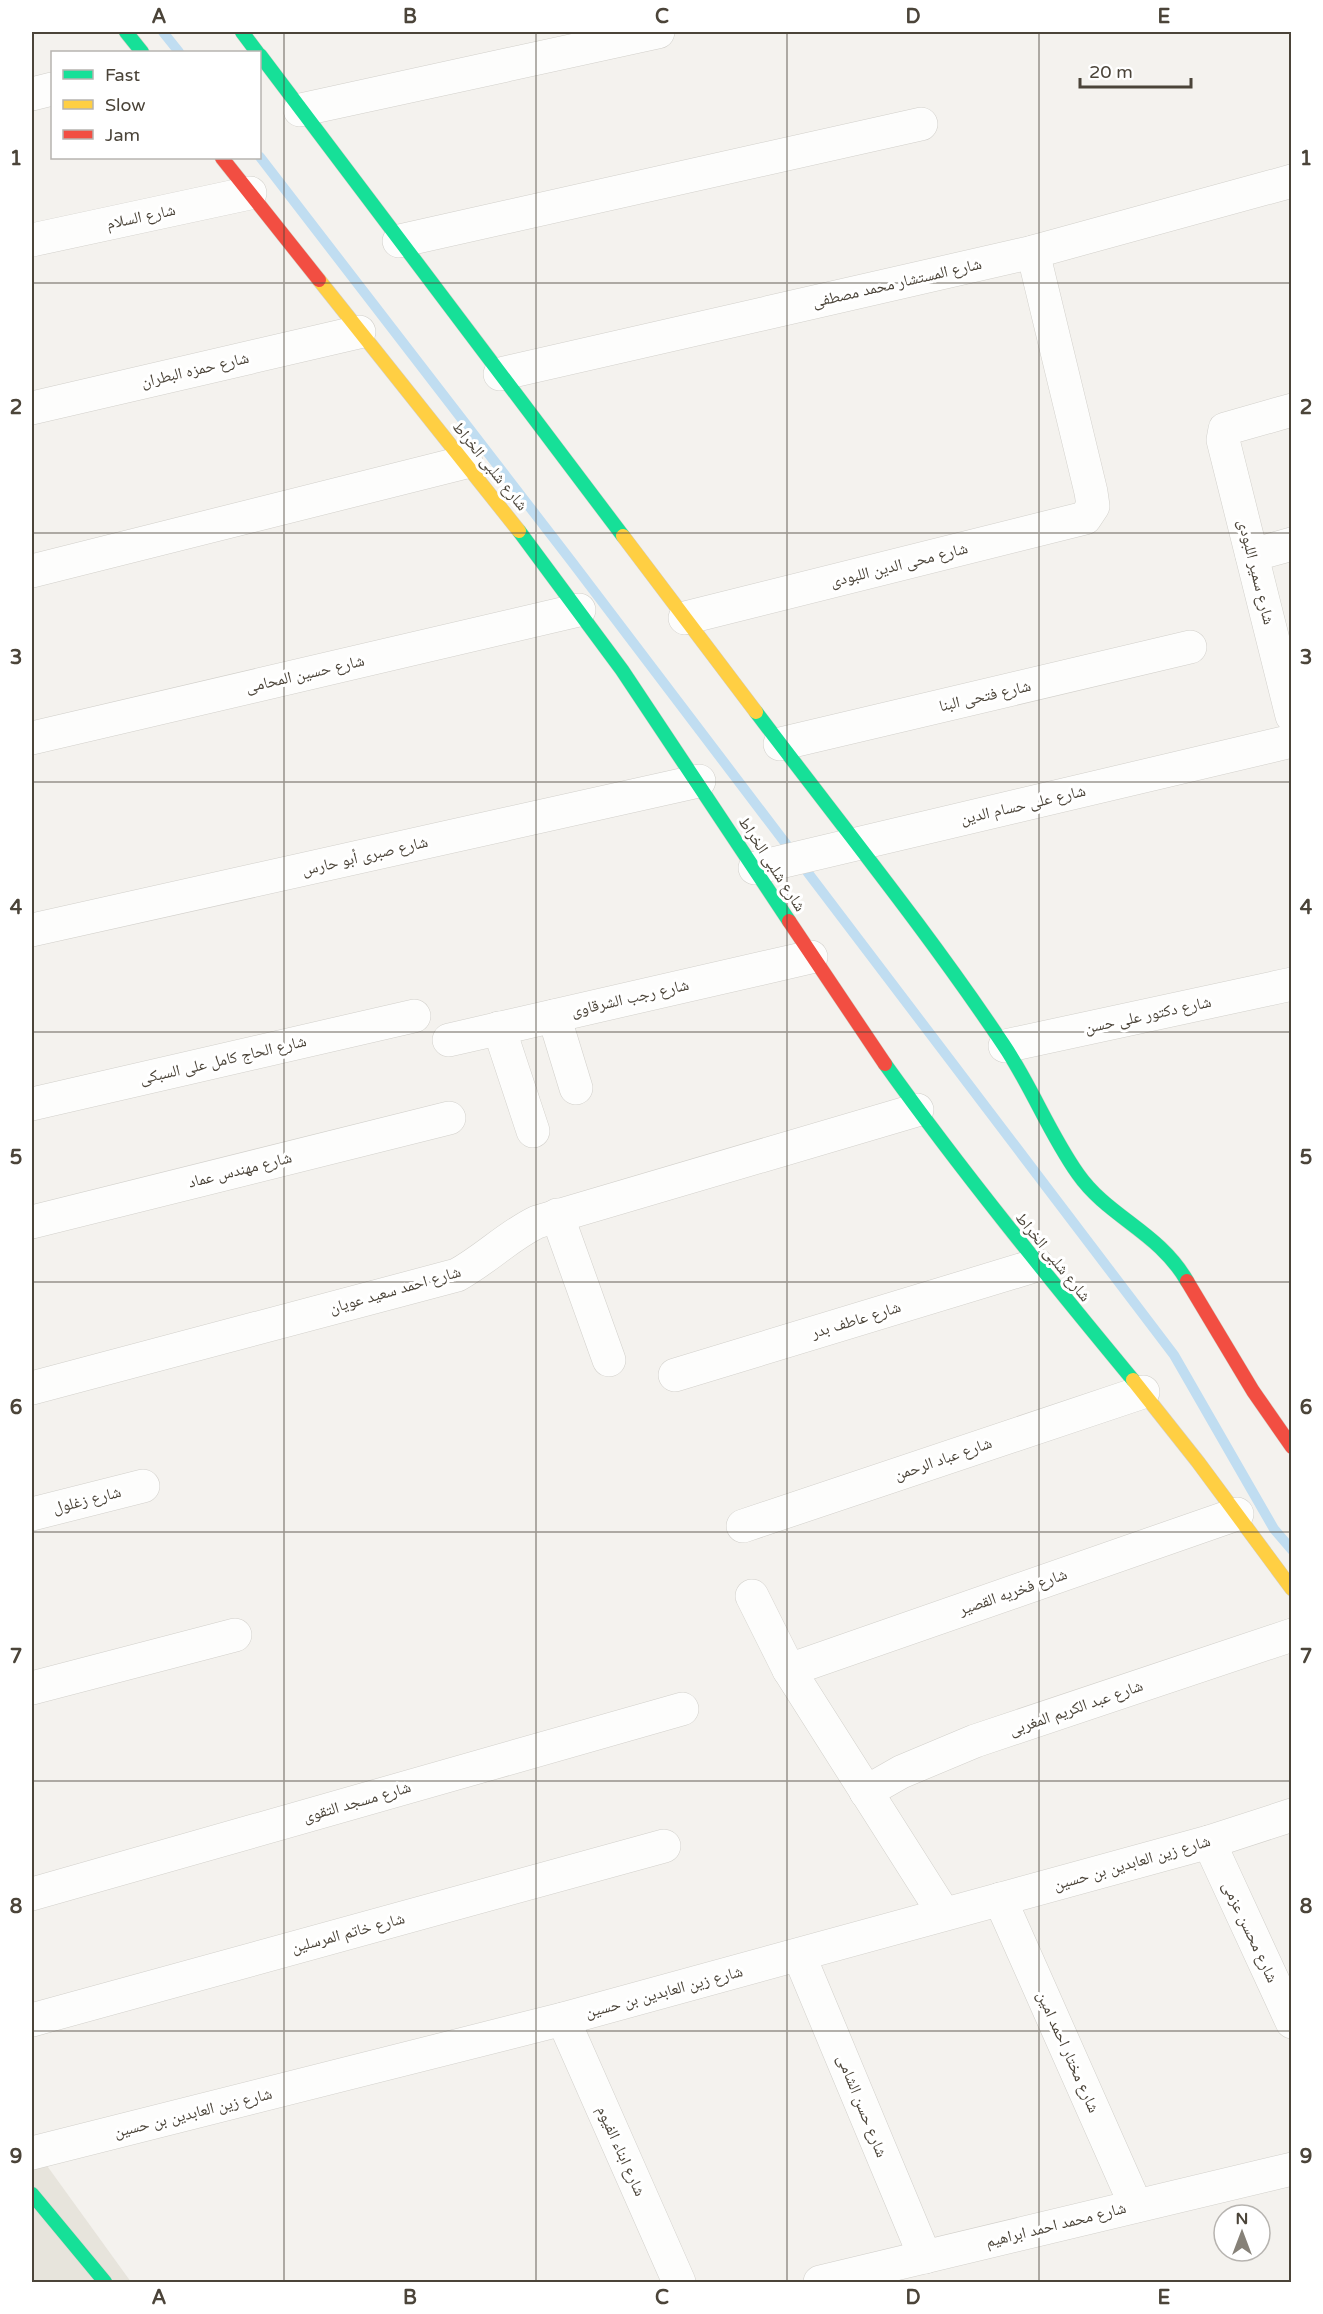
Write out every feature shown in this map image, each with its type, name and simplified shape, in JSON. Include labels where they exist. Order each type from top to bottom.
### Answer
[{"type":"street","points":[[126,32],[141,51]]},
{"type":"street","points":[[242,32],[257,51]]},
{"type":"street","points":[[300,110],[658,32]]},
{"type":"street","points":[[261,57],[780,744],[843,847],[959,979],[1025,1078],[1063,1151],[1080,1176],[1099,1197],[1145,1233],[1173,1260],[1253,1391],[1291,1444]]},
{"type":"street","points":[[32,93],[51,89]]},
{"type":"street","points":[[399,241],[921,124]]},
{"type":"street","name":"شارع شلبى الخراط","points":[[223,159],[359,332],[466,462],[579,610],[699,781],[766,865],[811,957],[917,1110],[1037,1265],[1143,1392],[1292,1589]]},
{"type":"street","name":"شارع المستشار محمد مصطفى","points":[[500,374],[1033,252],[1292,181]]},
{"type":"street","name":"شارع السلام","points":[[32,240],[250,193]]},
{"type":"street","name":"شارع محى الدين اللبودى","points":[[685,618],[1085,518],[1093,506],[1091,492],[1033,252]]},
{"type":"street","name":"شارع حمزه البطران","points":[[32,408],[359,332]]},
{"type":"street","name":"شارع سمير اللبودى","points":[[1290,703],[1222,440],[1225,429],[1292,410]]},
{"type":"street","points":[[32,571],[466,462]]},
{"type":"street","points":[[1252,555],[1292,544]]},
{"type":"street","name":"شارع حسين المحامى","points":[[32,738],[579,610]]},
{"type":"street","name":"شارع فتحى البنا","points":[[780,744],[1190,647]]},
{"type":"street","name":"شارع على حسام الدين","points":[[766,865],[1292,741]]},
{"type":"street","name":"شارع صبرى أبو حارس","points":[[32,930],[699,781]]},
{"type":"street","name":"شارع رجب الشرقاوى","points":[[449,1040],[811,957]]},
{"type":"street","name":"شارع دكتور على حسن","points":[[1005,1046],[1292,984]]},
{"type":"street","points":[[554,1016],[576,1088]]},
{"type":"street","name":"شارع الحاج كامل على السبكى","points":[[32,1104],[414,1017]]},
{"type":"street","points":[[499,1028],[533,1131]]},
{"type":"street","name":"شارع احمد سعيد عويان","points":[[32,1388],[457,1275],[478,1263],[522,1229],[557,1215],[917,1110]]},
{"type":"street","name":"شارع مهندس عماد","points":[[32,1222],[449,1118]]},
{"type":"street","points":[[557,1215],[609,1360]]},
{"type":"street","name":"شارع عاطف بدر","points":[[675,1375],[1037,1265]]},
{"type":"street","name":"شارع عباد الرحمن","points":[[743,1526],[1143,1392]]},
{"type":"street","name":"شارع زغلول","points":[[32,1514],[143,1486]]},
{"type":"street","name":"شارع فخريه القصير","points":[[789,1671],[1236,1514]]},
{"type":"street","points":[[752,1596],[789,1671],[944,1914]]},
{"type":"street","points":[[32,1688],[235,1635]]},
{"type":"street","name":"شارع عبد الكريم المغربى","points":[[866,1792],[901,1772],[975,1741],[1292,1635]]},
{"type":"street","name":"شارع مسجد التقوى","points":[[32,1894],[682,1709]]},
{"type":"street","name":"شارع زين العابدين بن حسين","points":[[32,2153],[563,2019],[1209,1842],[1292,1815]]},
{"type":"street","name":"شارع محسن عزمى","points":[[1209,1842],[1292,2022]]},
{"type":"street","name":"شارع خاتم المرسلين","points":[[32,2020],[664,1846]]},
{"type":"street","name":"شارع مختار احمد امين","points":[[1000,1899],[1136,2206]]},
{"type":"street","name":"شارع حسن الشامى","points":[[799,1955],[925,2257]]},
{"type":"street","name":"شارع ابناء الفيوم","points":[[563,2019],[679,2283]]},
{"type":"street","name":"شارع محمد احمد ابراهيم","points":[[820,2283],[1292,2169]]},
{"type":"street","points":[[32,2194],[105,2283]]},
{"type":"shaded area","points":[[32,2145],[131,2282],[32,2282]]},
{"type":"waterway","points":[[163,32],[178,51]]},
{"type":"waterway","points":[[261,158],[572,562],[1174,1355],[1274,1529],[1292,1550]]},
{"type":"traffic: fast","points":[[126,32],[141,51]]},
{"type":"traffic: fast","points":[[242,32],[256,51]]},
{"type":"traffic: fast","points":[[261,56],[623,536]]},
{"type":"traffic: fast","points":[[519,531],[622,670],[789,921]]},
{"type":"traffic: fast","points":[[756,712],[913,917],[974,1001],[1013,1060],[1078,1174],[1104,1202],[1162,1250],[1176,1264],[1187,1281]]},
{"type":"traffic: fast","points":[[885,1064],[975,1185],[1133,1380]]},
{"type":"traffic: fast","points":[[32,2194],[105,2282]]},
{"type":"traffic: slow","points":[[319,280],[519,531]]},
{"type":"traffic: slow","points":[[623,536],[756,712]]},
{"type":"traffic: slow","points":[[1133,1380],[1198,1462],[1292,1589]]},
{"type":"traffic: jam","points":[[223,159],[319,280]]},
{"type":"traffic: jam","points":[[789,921],[885,1064]]},
{"type":"traffic: jam","points":[[1187,1281],[1253,1391],[1292,1447]]}]
